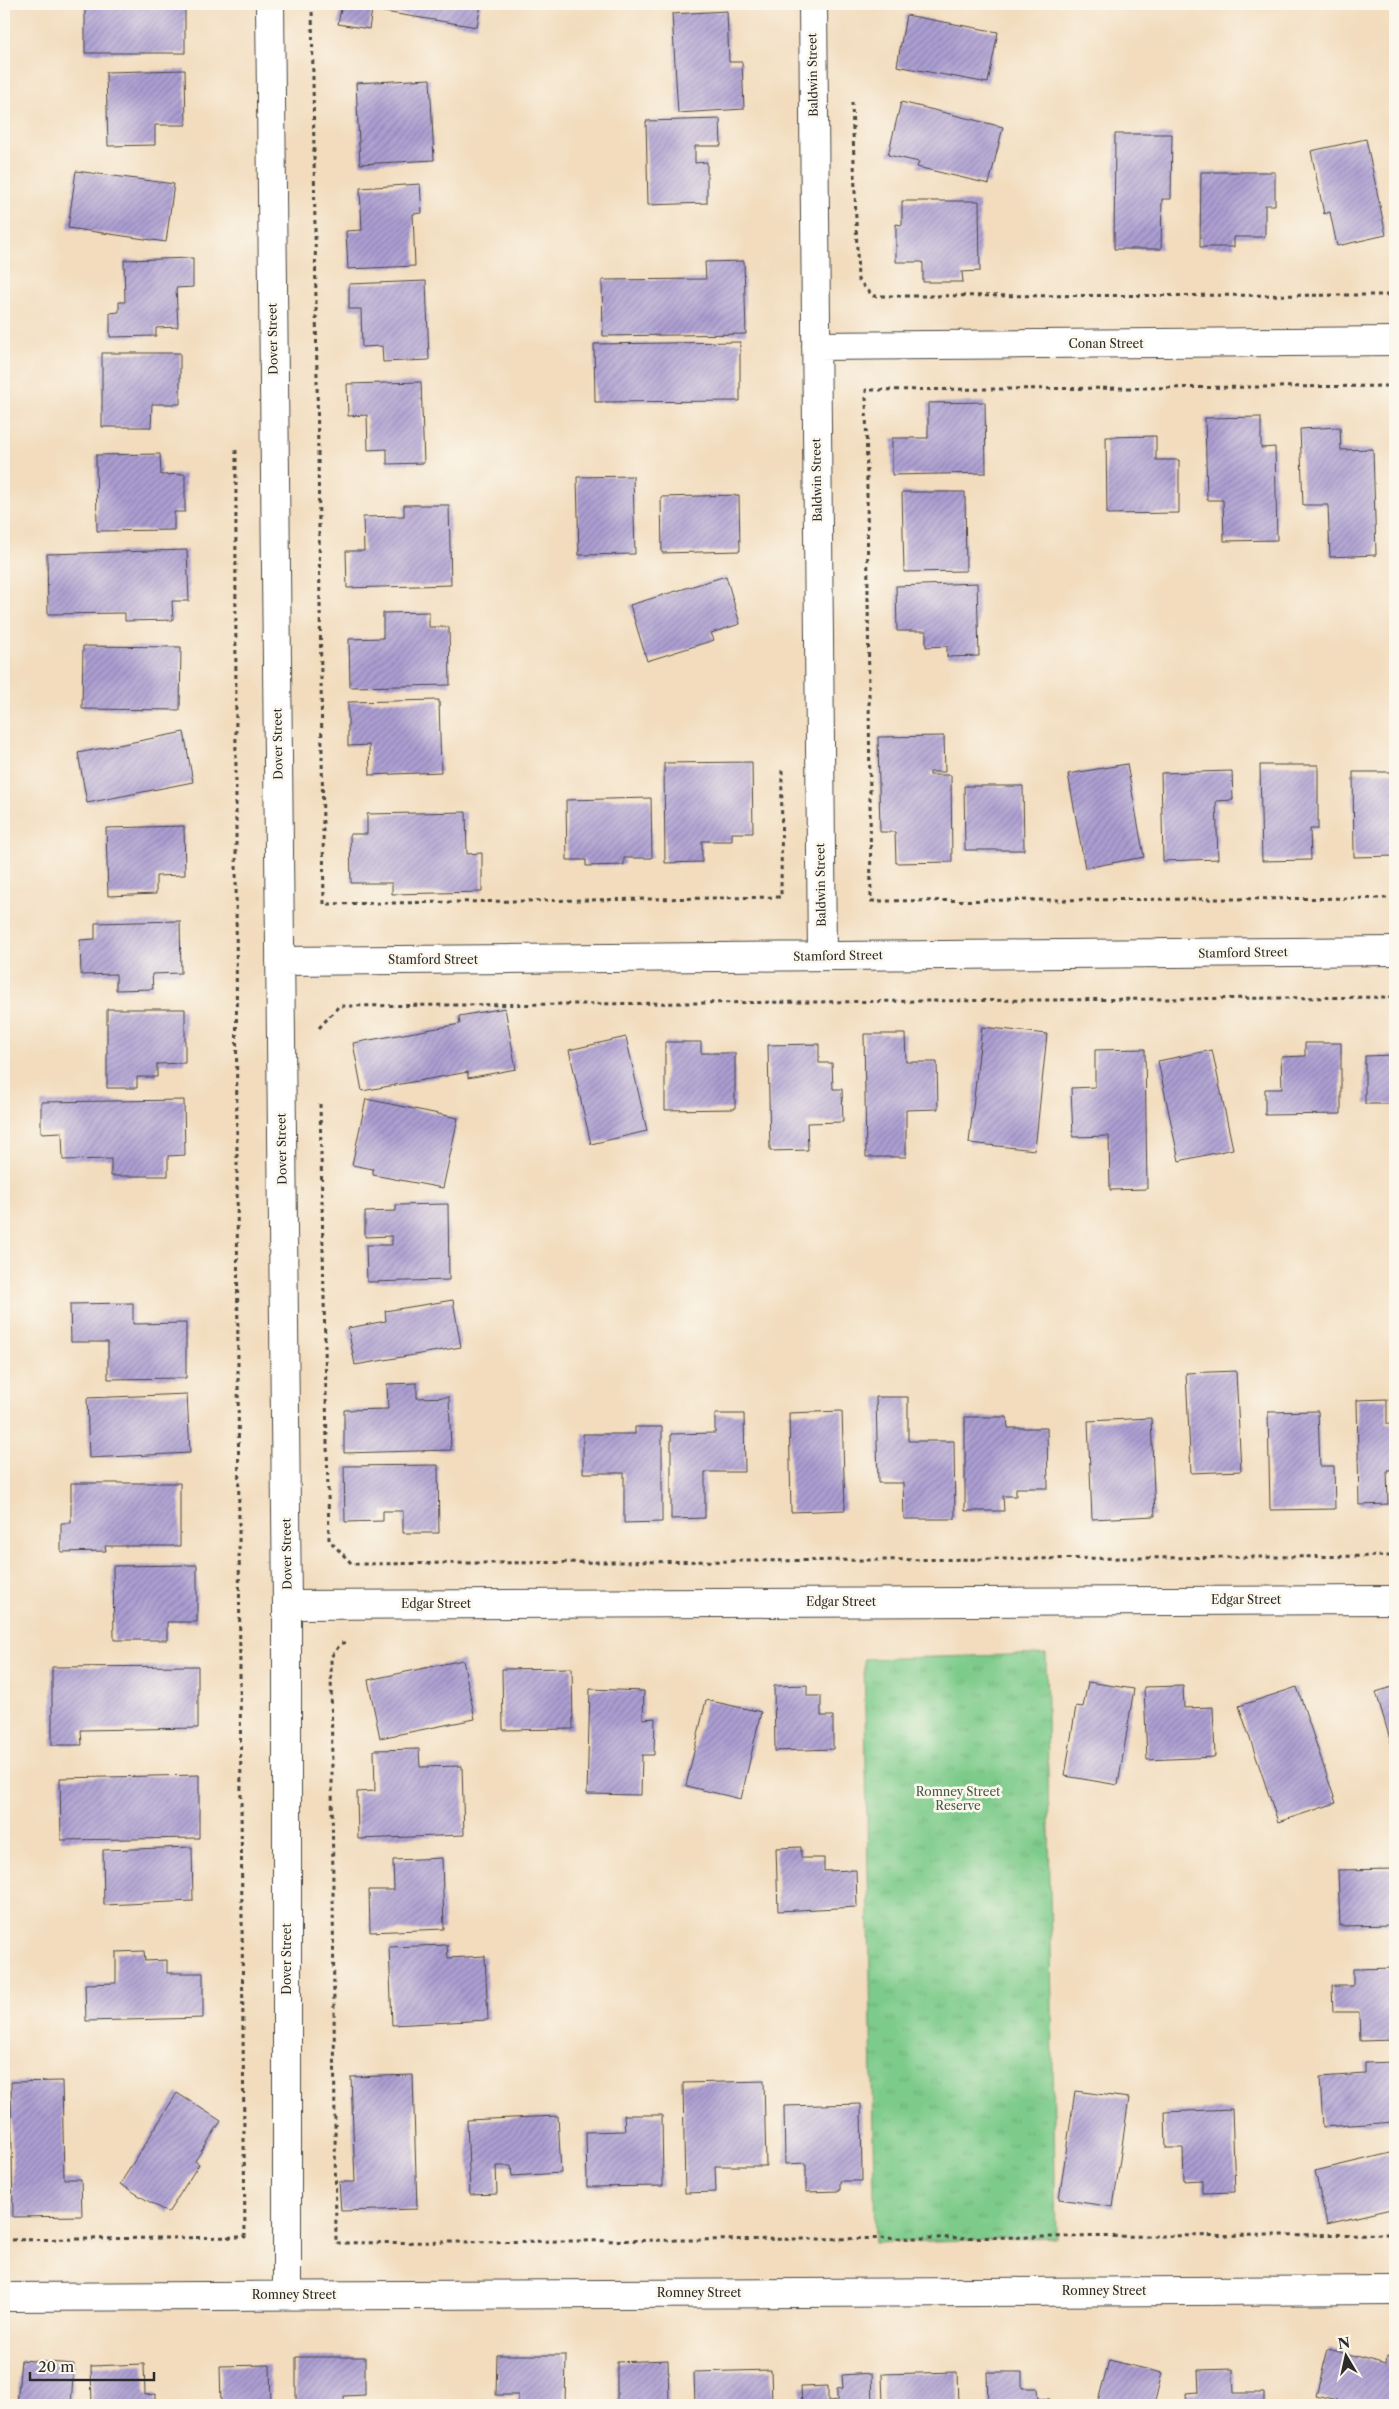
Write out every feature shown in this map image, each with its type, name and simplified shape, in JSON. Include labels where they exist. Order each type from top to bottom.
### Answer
[{"type":"street","name":"Dover Street","points":[[270,4],[287,1605],[288,2294]]},
{"type":"street","name":"Baldwin Street","points":[[813,4],[822,956]]},
{"type":"street","name":"Conan Street","points":[[816,346],[1395,341]]},
{"type":"street","name":"Stamford Street","points":[[280,961],[1395,951]]},
{"type":"street","name":"Edgar Street","points":[[287,1605],[1395,1600]]},
{"type":"street","name":"Romney Street","points":[[4,2297],[288,2294],[1395,2290]]},
{"type":"path","points":[[312,4],[324,904],[782,898]]},
{"type":"path","points":[[852,93],[858,280],[873,296],[1395,294]]},
{"type":"path","points":[[1395,386],[866,390],[870,901],[1395,898]]},
{"type":"path","points":[[4,2240],[245,2237],[238,1586],[235,991],[236,443]]},
{"type":"path","points":[[319,1034],[319,1026],[339,1006],[1395,997]]},
{"type":"path","points":[[320,1097],[329,1540],[352,1564],[1395,1556]]},
{"type":"path","points":[[341,1642],[331,1657],[336,2243],[1395,2234]]},
{"type":"green space","name":"Romney Street Reserve","points":[[1046,1654],[1056,2237],[875,2243],[864,1659]]},
{"type":"building","points":[[85,4],[185,4],[185,53],[85,53]]},
{"type":"building","points":[[342,4],[481,4],[477,27],[372,10],[369,29],[338,24]]},
{"type":"building","points":[[727,11],[729,62],[742,62],[744,109],[678,113],[672,14]]},
{"type":"building","points":[[906,15],[998,32],[988,83],[897,66]]},
{"type":"building","points":[[185,70],[186,125],[155,125],[155,145],[108,146],[106,72]]},
{"type":"building","points":[[430,79],[434,160],[360,164],[356,83]]},
{"type":"building","points":[[901,102],[1003,127],[989,184],[917,167],[919,162],[888,155]]},
{"type":"building","points":[[720,119],[721,146],[695,146],[695,163],[707,162],[707,203],[648,205],[646,121]]},
{"type":"building","points":[[1115,134],[1172,134],[1171,199],[1162,199],[1161,249],[1114,249]]},
{"type":"building","points":[[1366,139],[1386,235],[1337,246],[1330,212],[1324,214],[1311,151]]},
{"type":"building","points":[[76,171],[174,184],[166,242],[68,228]]},
{"type":"building","points":[[1201,172],[1275,172],[1275,205],[1265,205],[1265,237],[1234,237],[1234,247],[1200,247]]},
{"type":"building","points":[[420,184],[422,213],[413,214],[415,266],[348,269],[346,231],[362,230],[360,188]]},
{"type":"building","points":[[902,201],[979,201],[980,271],[962,272],[963,282],[923,282],[923,262],[896,262],[896,224],[902,225]]},
{"type":"building","points":[[193,258],[193,287],[176,288],[178,327],[156,328],[156,336],[110,337],[110,313],[119,312],[119,302],[125,302],[124,260]]},
{"type":"building","points":[[744,261],[746,334],[603,336],[602,280],[706,279],[705,262]]},
{"type":"building","points":[[426,281],[429,360],[383,362],[382,346],[362,347],[361,309],[349,309],[349,284]]},
{"type":"building","points":[[740,342],[740,401],[595,402],[594,344]]},
{"type":"building","points":[[102,353],[180,353],[180,404],[152,404],[151,427],[102,427]]},
{"type":"building","points":[[421,382],[424,463],[387,464],[387,449],[368,450],[367,415],[348,416],[347,384]]},
{"type":"building","points":[[985,402],[986,473],[892,475],[892,438],[928,438],[928,403]]},
{"type":"building","points":[[1261,417],[1261,448],[1275,447],[1277,540],[1224,541],[1223,500],[1207,500],[1205,418]]},
{"type":"building","points":[[1340,427],[1341,450],[1373,449],[1376,555],[1330,557],[1328,505],[1303,505],[1300,429]]},
{"type":"building","points":[[1156,436],[1156,460],[1179,460],[1179,513],[1107,514],[1106,437]]},
{"type":"building","points":[[160,454],[161,475],[185,474],[185,512],[174,512],[174,530],[97,531],[96,455]]},
{"type":"building","points":[[633,476],[635,554],[579,555],[577,477]]},
{"type":"building","points":[[902,492],[965,492],[966,571],[904,572]]},
{"type":"building","points":[[739,495],[740,551],[662,553],[661,497]]},
{"type":"building","points":[[404,505],[449,505],[451,585],[347,588],[346,551],[364,551],[363,517],[404,516]]},
{"type":"building","points":[[187,550],[189,601],[172,601],[173,620],[125,621],[125,613],[48,614],[47,554]]},
{"type":"building","points":[[726,576],[740,624],[711,633],[714,640],[647,661],[630,605]]},
{"type":"building","points":[[977,583],[979,656],[947,657],[947,646],[926,647],[926,631],[897,631],[896,586]]},
{"type":"building","points":[[429,612],[429,627],[449,627],[450,685],[350,687],[349,639],[383,638],[383,613]]},
{"type":"building","points":[[83,646],[181,647],[180,710],[82,709]]},
{"type":"building","points":[[439,700],[441,772],[370,775],[369,745],[348,746],[348,702]]},
{"type":"building","points":[[184,732],[193,782],[87,803],[78,753]]},
{"type":"building","points":[[944,736],[945,772],[930,772],[930,775],[951,775],[952,862],[896,863],[895,832],[880,832],[878,737]]},
{"type":"building","points":[[752,762],[753,833],[732,833],[732,841],[702,841],[702,862],[665,863],[664,763]]},
{"type":"building","points":[[1127,764],[1144,857],[1085,868],[1068,774]]},
{"type":"building","points":[[1260,765],[1318,765],[1318,829],[1310,829],[1311,860],[1262,861]]},
{"type":"building","points":[[1232,771],[1233,800],[1216,801],[1218,859],[1163,861],[1161,773]]},
{"type":"building","points":[[1353,772],[1395,772],[1395,856],[1354,857]]},
{"type":"building","points":[[964,786],[1023,786],[1024,850],[965,850]]},
{"type":"building","points":[[651,798],[652,858],[624,858],[624,865],[586,866],[586,860],[567,860],[566,800]]},
{"type":"building","points":[[466,812],[467,854],[482,853],[482,892],[392,894],[392,883],[351,883],[350,834],[367,834],[367,814]]},
{"type":"building","points":[[184,826],[185,875],[156,876],[156,894],[108,896],[106,828]]},
{"type":"building","points":[[180,921],[181,973],[152,974],[153,989],[116,990],[116,974],[81,975],[80,940],[95,939],[95,923]]},
{"type":"building","points":[[505,1008],[516,1069],[468,1078],[468,1072],[362,1091],[353,1043],[460,1024],[459,1016]]},
{"type":"building","points":[[107,1009],[185,1009],[185,1063],[157,1064],[157,1077],[137,1077],[137,1088],[107,1088]]},
{"type":"building","points":[[982,1027],[1047,1034],[1035,1150],[969,1143]]},
{"type":"building","points":[[864,1034],[905,1034],[906,1062],[937,1062],[938,1109],[906,1110],[906,1157],[866,1157]]},
{"type":"building","points":[[626,1037],[647,1131],[591,1144],[569,1050]]},
{"type":"building","points":[[665,1042],[701,1042],[701,1053],[735,1053],[735,1109],[665,1110]]},
{"type":"building","points":[[1305,1043],[1341,1043],[1341,1114],[1265,1115],[1265,1089],[1282,1089],[1281,1057],[1305,1056]]},
{"type":"building","points":[[819,1044],[819,1063],[832,1063],[833,1089],[842,1089],[843,1122],[807,1123],[808,1150],[770,1151],[768,1045]]},
{"type":"building","points":[[1145,1049],[1147,1189],[1110,1190],[1109,1136],[1073,1137],[1071,1088],[1095,1087],[1095,1050]]},
{"type":"building","points":[[1212,1050],[1233,1149],[1179,1161],[1158,1061]]},
{"type":"building","points":[[1395,1055],[1395,1104],[1365,1104],[1365,1056]]},
{"type":"building","points":[[366,1099],[458,1118],[443,1188],[373,1175],[373,1169],[352,1165]]},
{"type":"building","points":[[184,1100],[185,1155],[168,1156],[168,1176],[111,1176],[111,1159],[63,1160],[62,1132],[41,1133],[41,1102]]},
{"type":"building","points":[[448,1204],[449,1280],[367,1282],[366,1245],[392,1245],[392,1236],[365,1237],[365,1212],[396,1211],[396,1205]]},
{"type":"building","points":[[453,1300],[461,1347],[355,1365],[348,1328],[386,1321],[385,1311]]},
{"type":"building","points":[[133,1303],[133,1324],[186,1323],[186,1378],[108,1379],[108,1342],[71,1342],[70,1304]]},
{"type":"building","points":[[1236,1371],[1241,1471],[1191,1473],[1186,1373]]},
{"type":"building","points":[[417,1383],[417,1398],[449,1397],[451,1450],[344,1453],[344,1410],[388,1409],[387,1384]]},
{"type":"building","points":[[187,1394],[190,1453],[89,1458],[87,1398]]},
{"type":"building","points":[[876,1397],[908,1397],[908,1441],[954,1441],[955,1519],[904,1519],[903,1483],[878,1483]]},
{"type":"building","points":[[1387,1399],[1387,1424],[1395,1424],[1395,1470],[1387,1470],[1388,1504],[1359,1505],[1357,1400]]},
{"type":"building","points":[[842,1411],[845,1510],[791,1512],[789,1413]]},
{"type":"building","points":[[1318,1411],[1320,1466],[1334,1466],[1335,1509],[1270,1510],[1268,1412]]},
{"type":"building","points":[[715,1414],[744,1414],[745,1472],[705,1472],[705,1518],[671,1519],[671,1434],[715,1433]]},
{"type":"building","points":[[965,1417],[1007,1417],[1008,1428],[1047,1428],[1048,1488],[1016,1488],[1016,1496],[1003,1496],[1004,1511],[965,1511]]},
{"type":"building","points":[[1151,1418],[1155,1516],[1092,1519],[1088,1421]]},
{"type":"building","points":[[635,1427],[662,1427],[662,1522],[624,1523],[624,1473],[583,1473],[583,1434],[635,1434]]},
{"type":"building","points":[[438,1465],[439,1533],[403,1533],[403,1511],[383,1511],[383,1521],[345,1522],[344,1466]]},
{"type":"building","points":[[71,1483],[180,1483],[180,1546],[105,1546],[106,1551],[61,1552],[61,1523],[71,1523]]},
{"type":"building","points":[[197,1565],[197,1622],[167,1622],[167,1640],[114,1640],[113,1566]]},
{"type":"building","points":[[463,1660],[475,1719],[380,1738],[368,1680]]},
{"type":"building","points":[[198,1666],[198,1728],[81,1730],[82,1745],[52,1745],[52,1667]]},
{"type":"building","points":[[572,1668],[573,1729],[503,1730],[502,1669]]},
{"type":"building","points":[[1088,1682],[1134,1689],[1118,1785],[1065,1776],[1076,1706],[1083,1707]]},
{"type":"building","points":[[807,1685],[807,1696],[821,1696],[821,1716],[833,1716],[833,1749],[775,1751],[774,1686]]},
{"type":"building","points":[[1183,1686],[1184,1708],[1213,1707],[1215,1757],[1147,1760],[1144,1687]]},
{"type":"building","points":[[1395,1686],[1395,1756],[1376,1692]]},
{"type":"building","points":[[1297,1687],[1336,1803],[1278,1822],[1239,1706]]},
{"type":"building","points":[[590,1689],[644,1691],[643,1719],[655,1718],[654,1755],[642,1755],[641,1795],[587,1794]]},
{"type":"building","points":[[706,1700],[761,1712],[741,1799],[686,1786]]},
{"type":"building","points":[[419,1749],[420,1767],[462,1766],[464,1835],[358,1839],[357,1792],[375,1791],[374,1750]]},
{"type":"building","points":[[199,1775],[199,1838],[61,1840],[60,1778]]},
{"type":"building","points":[[192,1847],[193,1901],[104,1905],[103,1850]]},
{"type":"building","points":[[801,1847],[801,1858],[824,1858],[824,1871],[856,1870],[857,1907],[778,1911],[776,1848]]},
{"type":"building","points":[[442,1858],[444,1929],[370,1932],[369,1890],[394,1890],[393,1860]]},
{"type":"building","points":[[1395,1869],[1395,1925],[1340,1926],[1338,1870]]},
{"type":"building","points":[[447,1945],[448,1958],[485,1956],[488,2020],[392,2025],[389,1947]]},
{"type":"building","points":[[144,1951],[145,1961],[167,1960],[167,1973],[203,1973],[203,2018],[86,2021],[85,1984],[116,1983],[116,1952]]},
{"type":"building","points":[[1395,1968],[1395,2040],[1360,2041],[1359,2012],[1333,2012],[1332,1986],[1353,1986],[1353,1969]]},
{"type":"building","points":[[1395,2062],[1395,2122],[1323,2127],[1320,2077],[1365,2074],[1365,2063]]},
{"type":"building","points":[[413,2075],[417,2209],[341,2211],[339,2182],[355,2182],[351,2077]]},
{"type":"building","points":[[62,2081],[64,2179],[81,2179],[82,2216],[13,2217],[11,2082]]},
{"type":"building","points":[[764,2081],[766,2166],[715,2166],[716,2192],[685,2193],[683,2083]]},
{"type":"building","points":[[1075,2091],[1129,2098],[1113,2207],[1059,2199]]},
{"type":"building","points":[[177,2093],[221,2121],[195,2161],[199,2164],[168,2213],[120,2184]]},
{"type":"building","points":[[861,2104],[862,2181],[840,2181],[840,2191],[806,2192],[806,2163],[785,2164],[784,2106]]},
{"type":"building","points":[[1232,2109],[1235,2192],[1202,2193],[1202,2180],[1184,2181],[1183,2148],[1166,2148],[1165,2112]]},
{"type":"building","points":[[624,2115],[662,2115],[663,2186],[587,2187],[586,2132],[625,2131]]},
{"type":"building","points":[[558,2116],[561,2173],[512,2176],[511,2166],[496,2166],[497,2194],[470,2195],[467,2120]]},
{"type":"building","points":[[1395,2152],[1395,2208],[1327,2224],[1315,2171]]},
{"type":"building","points":[[1328,2349],[1386,2364],[1387,2356],[1395,2358],[1395,2405],[1352,2405],[1316,2396]]},
{"type":"building","points":[[497,2355],[566,2355],[565,2405],[518,2405],[518,2395],[496,2395]]},
{"type":"building","points":[[296,2357],[365,2357],[365,2395],[344,2396],[344,2405],[296,2405]]},
{"type":"building","points":[[21,2360],[74,2364],[71,2405],[17,2405]]},
{"type":"building","points":[[668,2360],[669,2405],[617,2405],[617,2362]]},
{"type":"building","points":[[1109,2360],[1162,2373],[1154,2405],[1097,2405]]},
{"type":"building","points":[[144,2364],[145,2395],[156,2394],[156,2405],[92,2405],[91,2366]]},
{"type":"building","points":[[270,2365],[271,2405],[221,2405],[220,2366]]},
{"type":"building","points":[[1233,2369],[1234,2393],[1264,2393],[1264,2405],[1187,2405],[1186,2393],[1199,2392],[1198,2370]]},
{"type":"building","points":[[771,2370],[772,2405],[695,2405],[694,2372]]},
{"type":"building","points":[[957,2372],[958,2405],[883,2405],[882,2374]]},
{"type":"building","points":[[987,2372],[1022,2372],[1022,2388],[1037,2388],[1038,2399],[1050,2399],[1050,2405],[988,2405]]},
{"type":"building","points":[[872,2373],[873,2405],[802,2405],[801,2387],[828,2386],[828,2402],[837,2401],[837,2389],[843,2388],[842,2375]]}]
